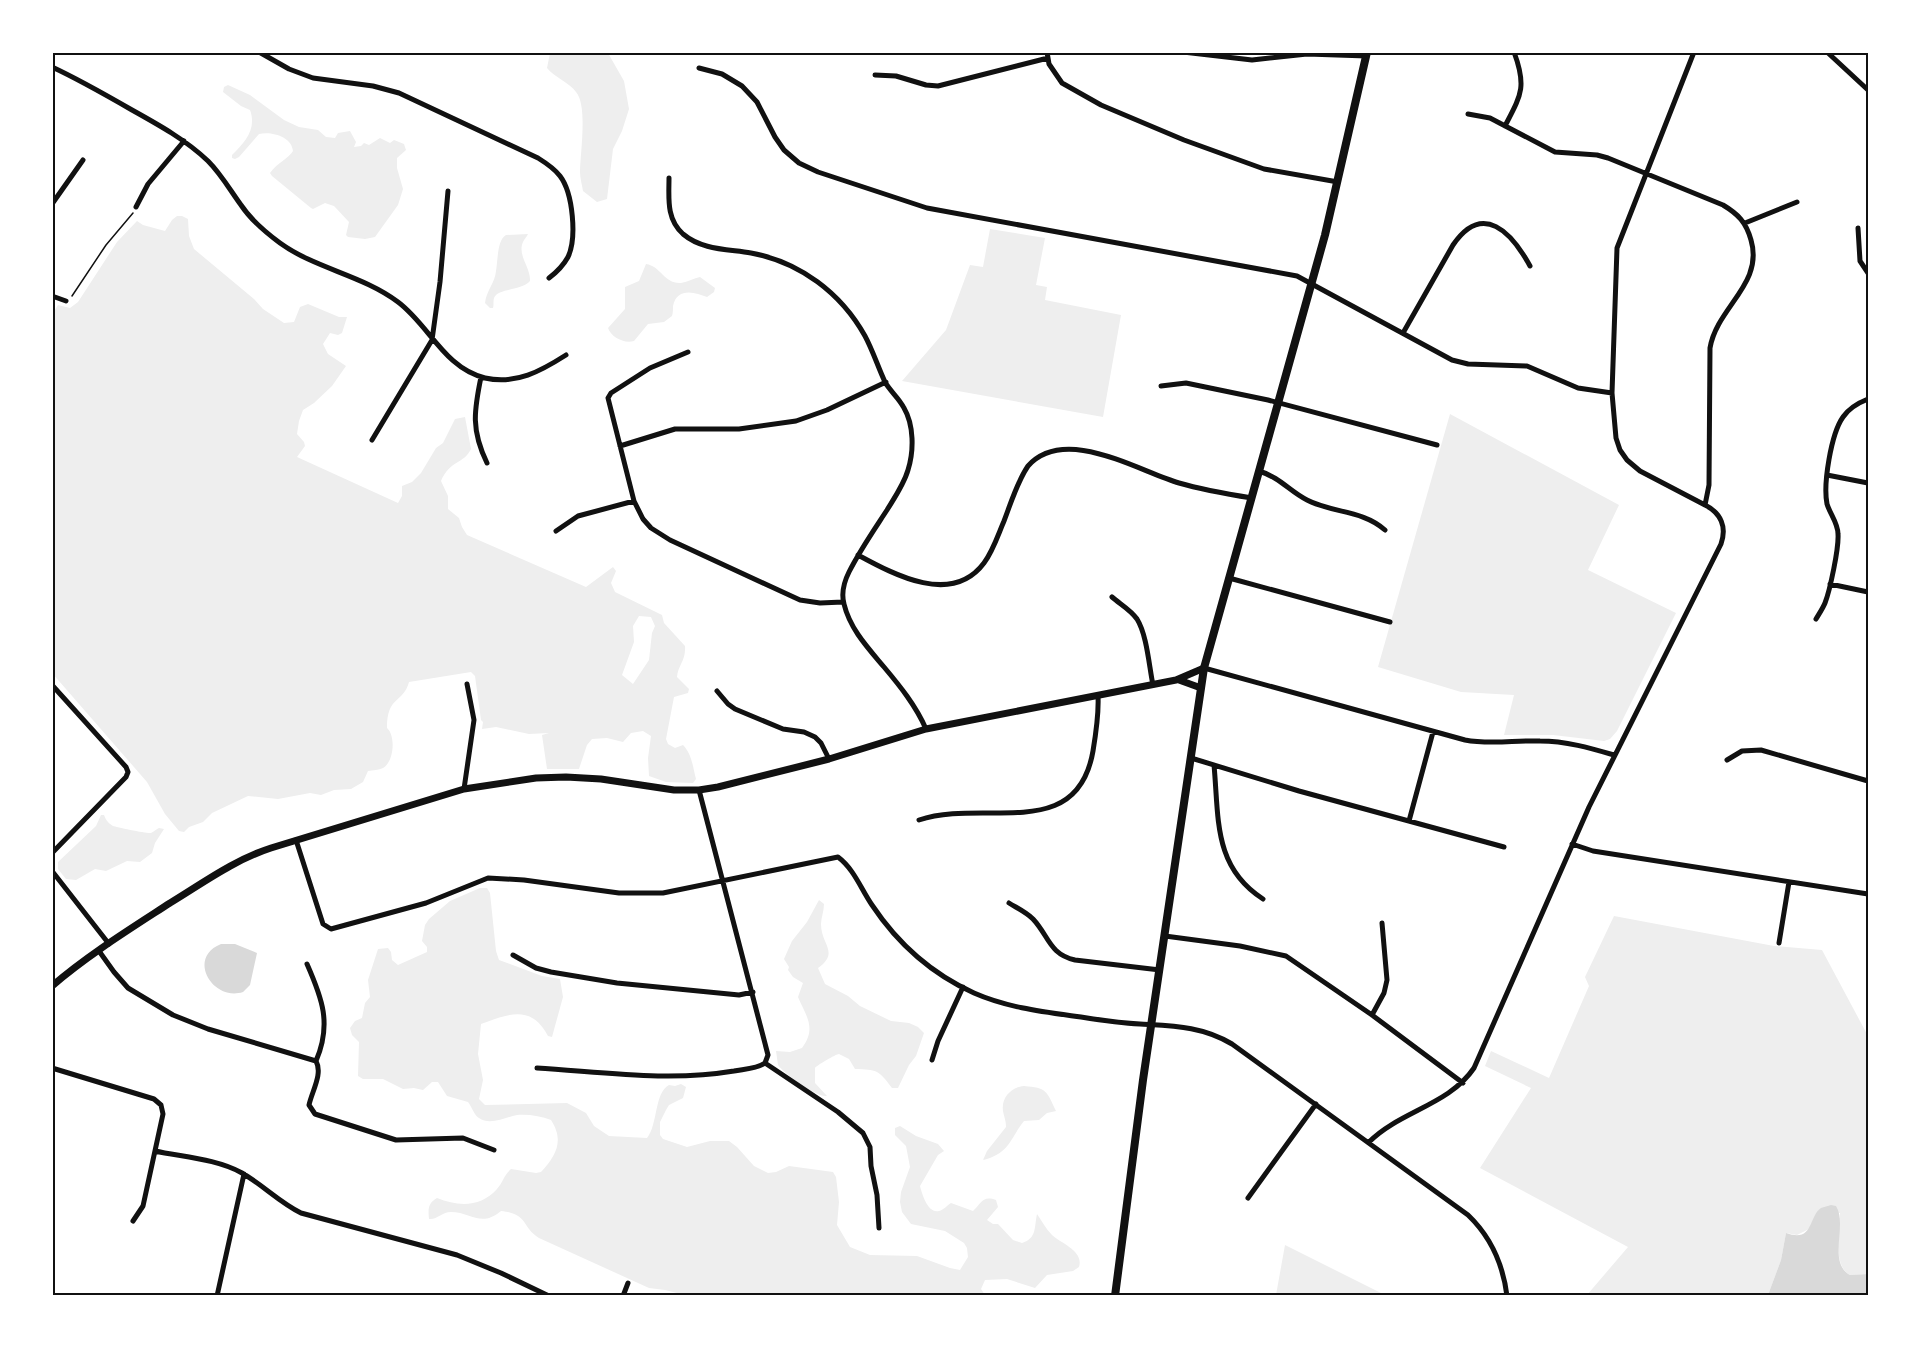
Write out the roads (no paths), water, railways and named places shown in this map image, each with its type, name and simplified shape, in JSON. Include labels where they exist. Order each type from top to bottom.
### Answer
[{"type":"main road","points":[[1115,1296],[1204,668],[1338,182],[1367,54]]},
{"type":"street","points":[[259,52],[313,78],[373,86],[405,95],[537,158],[551,167],[562,179],[568,194],[573,237],[567,259],[562,267],[549,278]]},
{"type":"street","points":[[1183,52],[1252,60],[1307,54],[1367,54]]},
{"type":"street","points":[[1505,126],[1516,105],[1522,85],[1520,69],[1514,52]]},
{"type":"street","points":[[1369,1142],[1382,1130],[1463,1083],[1479,1059],[1572,844],[1614,755],[1722,542],[1724,532],[1716,512],[1640,471],[1627,460],[1616,438],[1612,393],[1616,251],[1694,52]]},
{"type":"street","points":[[1827,52],[1869,90]]},
{"type":"street","points":[[875,75],[896,76],[926,86],[938,86],[1048,55],[1055,74],[1067,87],[1120,114],[1264,169],[1338,182]]},
{"type":"street","points":[[52,67],[184,141],[212,165],[250,217],[271,236],[301,256],[368,284],[394,299],[419,321],[432,340],[452,360],[481,376],[503,380],[535,373],[566,355]]},
{"type":"street","points":[[699,68],[722,74],[742,86],[757,102],[775,137],[787,153],[804,166],[830,177],[920,207],[1295,275],[1458,362],[1527,366],[1578,388],[1612,393]]},
{"type":"street","points":[[1468,114],[1488,117],[1555,152],[1603,156],[1723,205],[1745,223],[1754,252],[1754,264],[1748,279],[1716,329],[1710,348],[1709,485],[1706,505]]},
{"type":"street","points":[[136,207],[148,184],[184,141]]},
{"type":"street","points":[[52,204],[83,160]]},
{"type":"street","points":[[669,178],[670,215],[678,230],[700,244],[770,257],[791,265],[817,281],[835,297],[856,322],[886,382],[908,416],[912,440],[905,480],[858,555],[845,581],[843,602],[856,632],[906,694],[926,729]]},
{"type":"street","points":[[372,440],[432,340],[448,191]]},
{"type":"street","points":[[1745,223],[1797,202]]},
{"type":"street","points":[[1403,333],[1453,245],[1470,227],[1486,224],[1501,228],[1530,266]]},
{"type":"street","points":[[1858,228],[1860,261],[1869,273]]},
{"type":"street","points":[[52,296],[66,301]]},
{"type":"street","points":[[688,352],[650,368],[608,397],[634,501],[647,524],[670,540],[800,600],[820,603],[843,602]]},
{"type":"street","points":[[481,376],[474,423],[479,445],[487,463]]},
{"type":"street","points":[[620,446],[675,429],[739,429],[796,421],[827,410],[886,382]]},
{"type":"street","points":[[1161,386],[1186,383],[1278,402],[1437,445]]},
{"type":"street","points":[[1816,619],[1826,601],[1839,537],[1836,522],[1827,502],[1827,475],[1835,434],[1841,420],[1854,406],[1869,399]]},
{"type":"street","points":[[858,555],[926,584],[947,585],[962,581],[980,568],[988,557],[1028,466],[1040,455],[1055,450],[1102,453],[1177,483],[1251,498]]},
{"type":"street","points":[[1259,471],[1283,482],[1307,500],[1372,520],[1385,530]]},
{"type":"street","points":[[1827,475],[1869,483]]},
{"type":"street","points":[[556,531],[578,516],[634,501]]},
{"type":"street","points":[[1229,578],[1390,622]]},
{"type":"street","points":[[1830,584],[1869,592]]},
{"type":"street","points":[[1112,597],[1139,622],[1153,685]]},
{"type":"street","points":[[52,986],[109,944],[226,868],[261,851],[464,789],[566,777],[601,779],[674,790],[699,790],[738,783],[829,759],[926,729],[1176,680],[1204,668],[1433,732],[1478,742],[1559,742],[1614,755]]},
{"type":"street","points":[[1176,680],[1201,688]]},
{"type":"street","points":[[464,789],[474,720],[467,684]]},
{"type":"street","points":[[52,685],[128,772],[125,778],[52,853]]},
{"type":"street","points":[[717,691],[735,709],[783,729],[804,732],[815,737],[821,743],[829,759]]},
{"type":"street","points":[[919,820],[958,814],[1043,810],[1067,800],[1081,786],[1089,769],[1098,720],[1098,696]]},
{"type":"street","points":[[1409,821],[1433,732]]},
{"type":"street","points":[[1727,760],[1742,751],[1761,750],[1869,781]]},
{"type":"street","points":[[1191,758],[1299,791],[1504,847]]},
{"type":"street","points":[[1214,765],[1220,826],[1227,857],[1239,879],[1263,899]]},
{"type":"street","points":[[537,1068],[667,1077],[717,1074],[765,1063],[768,1055],[753,992],[699,790]]},
{"type":"street","points":[[296,840],[323,924],[327,928],[344,927],[426,903],[488,878],[524,880],[590,890],[637,893],[682,891],[836,857],[848,867],[874,908],[907,948],[933,970],[963,987],[998,1002],[1028,1009],[1102,1020],[1198,1029],[1217,1035],[1456,1204],[1477,1224],[1495,1252],[1507,1296]]},
{"type":"street","points":[[1572,844],[1593,851],[1869,894]]},
{"type":"street","points":[[52,871],[109,944]]},
{"type":"street","points":[[1779,943],[1789,882]]},
{"type":"street","points":[[1009,903],[1034,920],[1052,948],[1062,956],[1075,960],[1160,970]]},
{"type":"street","points":[[1372,1015],[1388,980],[1382,923]]},
{"type":"street","points":[[1165,936],[1280,953],[1300,964],[1372,1015],[1463,1083]]},
{"type":"street","points":[[99,951],[128,988],[173,1015],[216,1032],[316,1061]]},
{"type":"street","points":[[513,955],[547,972],[608,982],[739,995],[753,992]]},
{"type":"street","points":[[307,964],[324,1008],[324,1022],[316,1061],[319,1070],[309,1105],[315,1114],[394,1140],[463,1138],[494,1150]]},
{"type":"street","points":[[932,1060],[938,1041],[963,987]]},
{"type":"street","points":[[765,1063],[838,1112],[863,1133],[870,1147],[879,1228]]},
{"type":"street","points":[[52,1068],[154,1099],[161,1105],[163,1114],[143,1206],[133,1221]]},
{"type":"street","points":[[1248,1198],[1316,1104]]},
{"type":"street","points":[[155,1151],[218,1164],[244,1174],[281,1202],[301,1213],[457,1255],[549,1296]]},
{"type":"street","points":[[218,1296],[244,1174]]},
{"type":"street","points":[[623,1296],[628,1282]]}]
